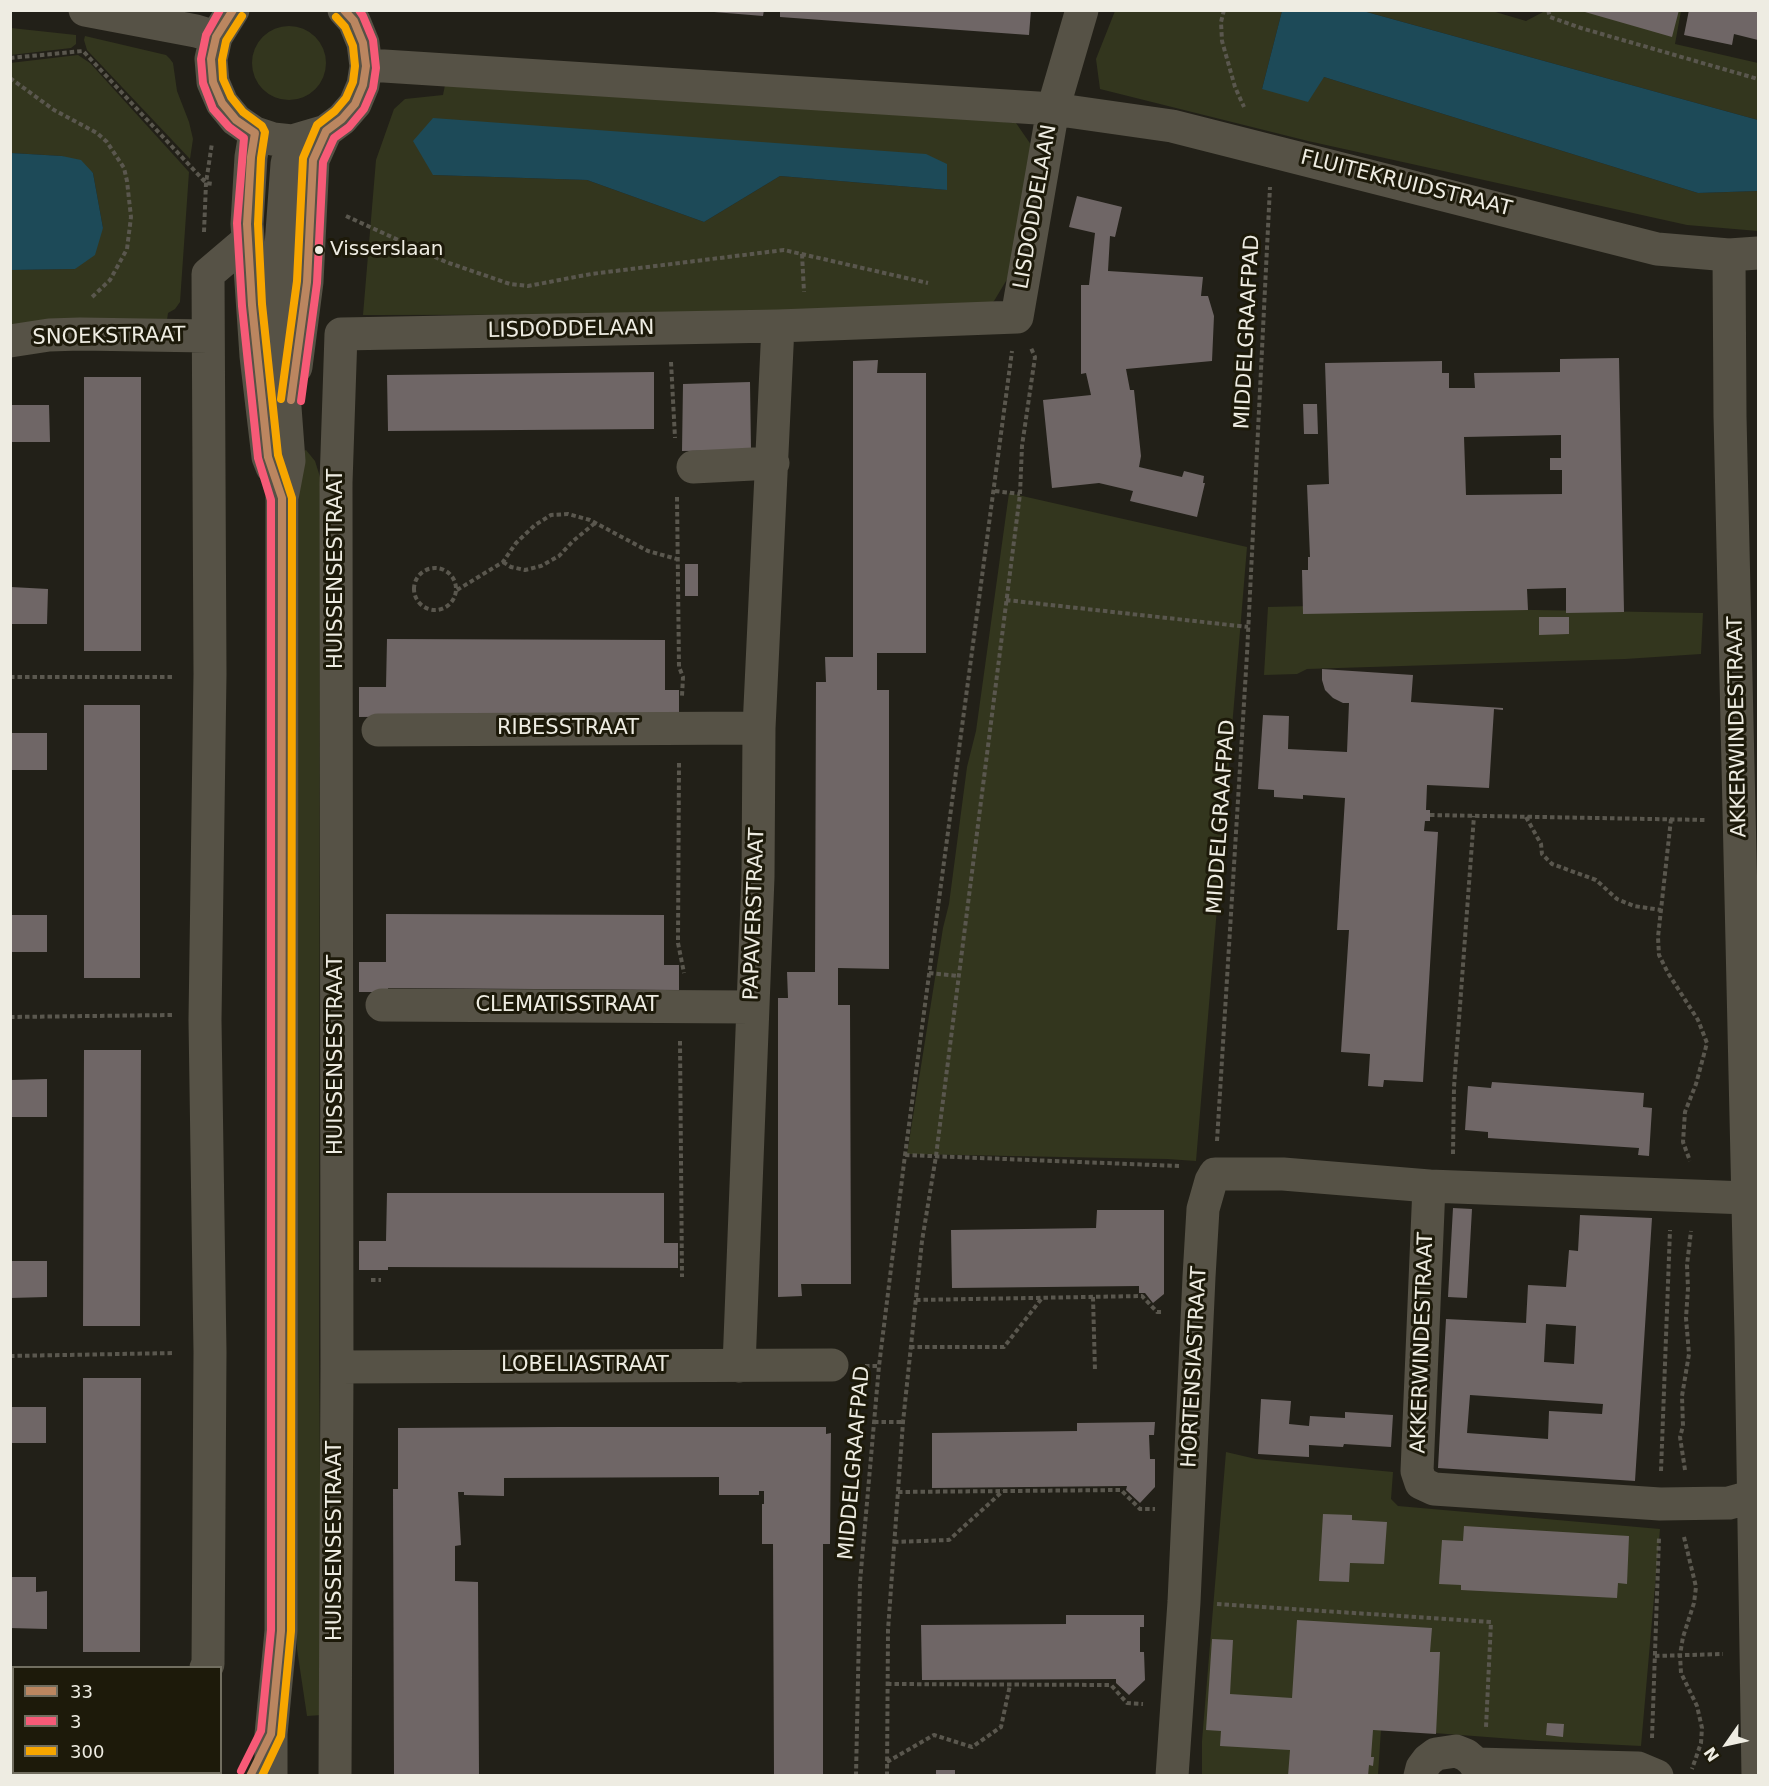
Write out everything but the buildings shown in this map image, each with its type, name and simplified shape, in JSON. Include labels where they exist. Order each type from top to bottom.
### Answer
[{"type":"street","points":[[85,10],[196,31],[224,24]]},
{"type":"street","points":[[224,24],[211,59],[213,82],[222,103],[237,120],[255,133],[273,139],[292,141],[326,131],[342,119],[355,104],[363,86],[366,66],[363,43],[354,21],[344,10]]},
{"type":"street","points":[[1053,109],[1082,10]]},
{"type":"street","name":"LISDODDELAAN","points":[[341,334],[778,326],[1017,317],[1053,109],[366,66]]},
{"type":"street","name":"FLUITEKRUIDSTRAAT","points":[[1053,109],[1172,126],[1657,249],[1744,254]]},
{"type":"street","points":[[326,131],[313,160],[307,282],[294,386],[287,416],[336,483]]},
{"type":"street","points":[[255,133],[251,157],[247,224],[256,356],[268,458],[282,498]]},
{"type":"street","points":[[271,1776],[271,1734],[281,1631],[282,498],[289,461],[277,300],[287,164],[292,141]]},
{"type":"street","points":[[206,1666],[210,1352],[205,1015],[210,677],[208,274],[248,240]]},
{"type":"street","name":"AKKERWINDESTRAAT","points":[[1744,254],[1730,416],[1747,568],[1740,820],[1750,864],[1751,1335],[1758,1776]]},
{"type":"street","name":"PAPAVERSTRAAT","points":[[739,1366],[758,877],[759,728],[778,326]]},
{"type":"street","name":"HUISSENSESTRAAT","points":[[335,1776],[336,483],[341,334]]},
{"type":"street","name":"SNOEKSTRAAT","points":[[10,341],[49,335],[208,336]]},
{"type":"street","points":[[681,467],[773,463]]},
{"type":"street","name":"RIBESSTRAAT","points":[[378,730],[759,728]]},
{"type":"street","name":"CLEMATISSTRAAT","points":[[382,1005],[753,1006]]},
{"type":"street","points":[[1215,1174],[1283,1174],[1440,1186],[1692,1197],[1751,1187]]},
{"type":"street","name":"HORTENSIASTRAAT","points":[[1173,1776],[1203,1209],[1210,1181],[1215,1174]]},
{"type":"street","name":"AKKERWINDESTRAAT","points":[[1440,1186],[1417,1471],[1421,1483],[1434,1489],[1660,1504],[1729,1503],[1755,1495]]},
{"type":"street","name":"LOBELIASTRAAT","points":[[337,1367],[832,1365]]},
{"type":"street","points":[[249,1776],[271,1734]]},
{"type":"street","points":[[1420,1776],[1428,1760],[1446,1751],[1456,1751],[1466,1755],[1480,1768],[1638,1768],[1657,1776]]},
{"type":"path","name":"MIDDELGRAAFPAD","points":[[1215,1174],[1248,627],[1257,146],[1247,112],[1239,101],[1222,41],[1221,22],[1224,10]]},
{"type":"path","points":[[1548,10],[1550,17],[1581,28],[1758,79]]},
{"type":"path","points":[[10,58],[83,51],[206,183]]},
{"type":"path","points":[[10,78],[54,110],[97,133],[107,142],[123,168],[127,181],[131,217],[130,232],[127,249],[117,269],[99,291],[49,335]]},
{"type":"path","points":[[208,274],[204,253],[206,183],[212,141]]},
{"type":"path","points":[[346,216],[446,262],[510,284],[528,286],[591,274],[784,250],[935,285]]},
{"type":"path","name":"MIDDELGRAAFPAD","points":[[855,1776],[860,1582],[874,1422],[905,1155],[1017,317]]},
{"type":"path","points":[[887,1776],[888,1630],[910,1347],[1020,494],[1022,446],[1035,357],[1017,317]]},
{"type":"path","points":[[670,328],[681,467],[677,559],[679,667],[682,677],[682,714],[679,728],[678,943],[684,969],[679,1006],[682,1277]]},
{"type":"path","points":[[995,491],[1020,494]]},
{"type":"path","points":[[457,590],[449,572],[436,568],[423,572],[415,584],[420,603],[432,610],[451,603],[457,590],[503,562],[516,543],[551,514],[568,514],[595,523],[648,551],[677,559]]},
{"type":"path","points":[[503,562],[510,567],[525,570],[541,567],[559,556],[583,531],[595,523]]},
{"type":"path","points":[[1006,600],[1248,627]]},
{"type":"path","points":[[10,677],[210,677]]},
{"type":"path","points":[[1430,815],[1740,820]]},
{"type":"path","points":[[1440,1186],[1454,1087],[1474,816]]},
{"type":"path","points":[[1526,817],[1541,844],[1542,854],[1552,864],[1596,880],[1617,899],[1634,906],[1661,910]]},
{"type":"path","points":[[1671,819],[1658,936],[1659,955],[1698,1020],[1707,1043],[1696,1084],[1685,1112],[1683,1142],[1693,1167],[1692,1215],[1687,1264],[1686,1318],[1689,1354],[1682,1396],[1683,1426],[1680,1437],[1685,1468],[1683,1534],[1696,1587],[1680,1655],[1681,1673],[1697,1706],[1702,1728],[1701,1743],[1689,1775]]},
{"type":"path","points":[[929,973],[958,976]]},
{"type":"path","points":[[10,1017],[205,1015]]},
{"type":"path","points":[[905,1155],[1185,1167],[1215,1174]]},
{"type":"path","points":[[916,1299],[1142,1296],[1157,1312],[1198,1311]]},
{"type":"path","points":[[1093,1297],[1095,1371]]},
{"type":"path","points":[[910,1347],[1004,1347],[1042,1298]]},
{"type":"path","points":[[10,1356],[210,1352]]},
{"type":"path","points":[[874,1422],[903,1422]]},
{"type":"path","points":[[898,1492],[1121,1490],[1140,1509],[1188,1509]]},
{"type":"path","points":[[894,1542],[949,1540],[1003,1491]]},
{"type":"path","points":[[1184,1602],[1491,1622],[1480,1768]]},
{"type":"path","points":[[1655,1656],[1756,1653]]},
{"type":"path","points":[[887,1684],[1111,1685],[1126,1703],[1177,1704]]},
{"type":"path","points":[[887,1762],[934,1736],[972,1747],[1001,1727],[1010,1685]]},
{"type":"green space","points":[[1115,11],[1282,11],[1262,89],[1324,77],[1698,193],[1758,191],[1758,231],[1687,225],[1308,141],[1100,89],[1096,59]]},
{"type":"green space","points":[[1363,11],[1492,11],[1526,21],[1545,11],[1681,11],[1675,44],[1758,63],[1758,120]]},
{"type":"green space","points":[[289,26],[310,32],[320,42],[326,63],[320,84],[310,94],[289,100],[268,94],[258,84],[252,63],[258,42],[268,32]]},
{"type":"green space","points":[[11,28],[76,35],[76,44],[71,48],[11,55]]},
{"type":"green space","points":[[85,36],[166,55],[170,59],[173,63],[177,91],[193,139],[190,159],[87,50]]},
{"type":"green space","points":[[78,55],[90,63],[189,172],[180,302],[168,313],[167,320],[11,325],[11,270],[75,269],[103,228],[93,173],[62,156],[11,153],[10,63]]},
{"type":"green space","points":[[445,85],[795,105],[1016,123],[1036,152],[1009,276],[994,301],[978,314],[363,315],[376,160],[394,109],[405,99],[443,95]],"holes":[[[947,164],[947,190],[780,176],[704,222],[587,180],[433,175]]]},
{"type":"green space","points":[[306,450],[315,461],[320,477],[319,1354],[322,1715],[307,1716],[297,1649],[296,1487],[299,460],[300,453]]},
{"type":"green space","points":[[1009,493],[1247,547],[1196,1161],[907,1154],[943,928],[949,904],[967,767],[976,731]]},
{"type":"green space","points":[[1268,607],[1703,613],[1701,654],[1625,659],[1307,669],[1297,674],[1264,675]]},
{"type":"green space","points":[[1226,1452],[1256,1459],[1393,1472],[1391,1499],[1398,1506],[1660,1529],[1641,1746],[1381,1729],[1378,1775],[1202,1776],[1202,1741]]},
{"type":"water","points":[[1282,11],[1363,11],[1758,120],[1758,191],[1698,193],[1324,77],[1308,102],[1262,89]]},
{"type":"water","points":[[433,118],[926,154],[947,164],[947,190],[780,176],[704,222],[587,180],[433,175],[413,141]]},
{"type":"water","points":[[11,153],[62,156],[81,160],[93,173],[103,228],[95,255],[75,269],[11,270]]},
{"type":"transit line","name":"3","points":[[220,10],[206,35],[201,59],[203,83],[213,109],[229,127],[244,138],[237,223],[242,306],[258,458],[271,500],[271,1630],[261,1731],[241,1771]]},
{"type":"transit line","name":"33","points":[[233,10],[216,37],[211,59],[213,82],[222,103],[236,120],[255,133],[251,157],[247,224],[252,305],[268,457],[282,498],[281,1631],[271,1734],[250,1776]]},
{"type":"transit line","name":"33","points":[[291,400],[307,282],[313,160],[326,131],[342,119],[355,104],[363,85],[366,66],[363,43],[354,21],[344,10]]},
{"type":"transit line","name":"3","points":[[301,401],[317,283],[323,162],[334,138],[349,127],[364,109],[373,88],[376,68],[373,40],[359,10]]},
{"type":"transit line","name":"300","points":[[242,16],[226,41],[222,60],[223,79],[231,97],[243,112],[262,126],[265,132],[261,158],[258,224],[262,304],[278,455],[292,498],[291,1631],[281,1736],[262,1776]]},
{"type":"transit line","name":"300","points":[[281,399],[297,281],[303,158],[317,125],[335,111],[346,98],[353,82],[355,66],[353,46],[345,27],[336,17]]},
{"type":"place","name":"Visserslaan","points":[[319,250]]}]
